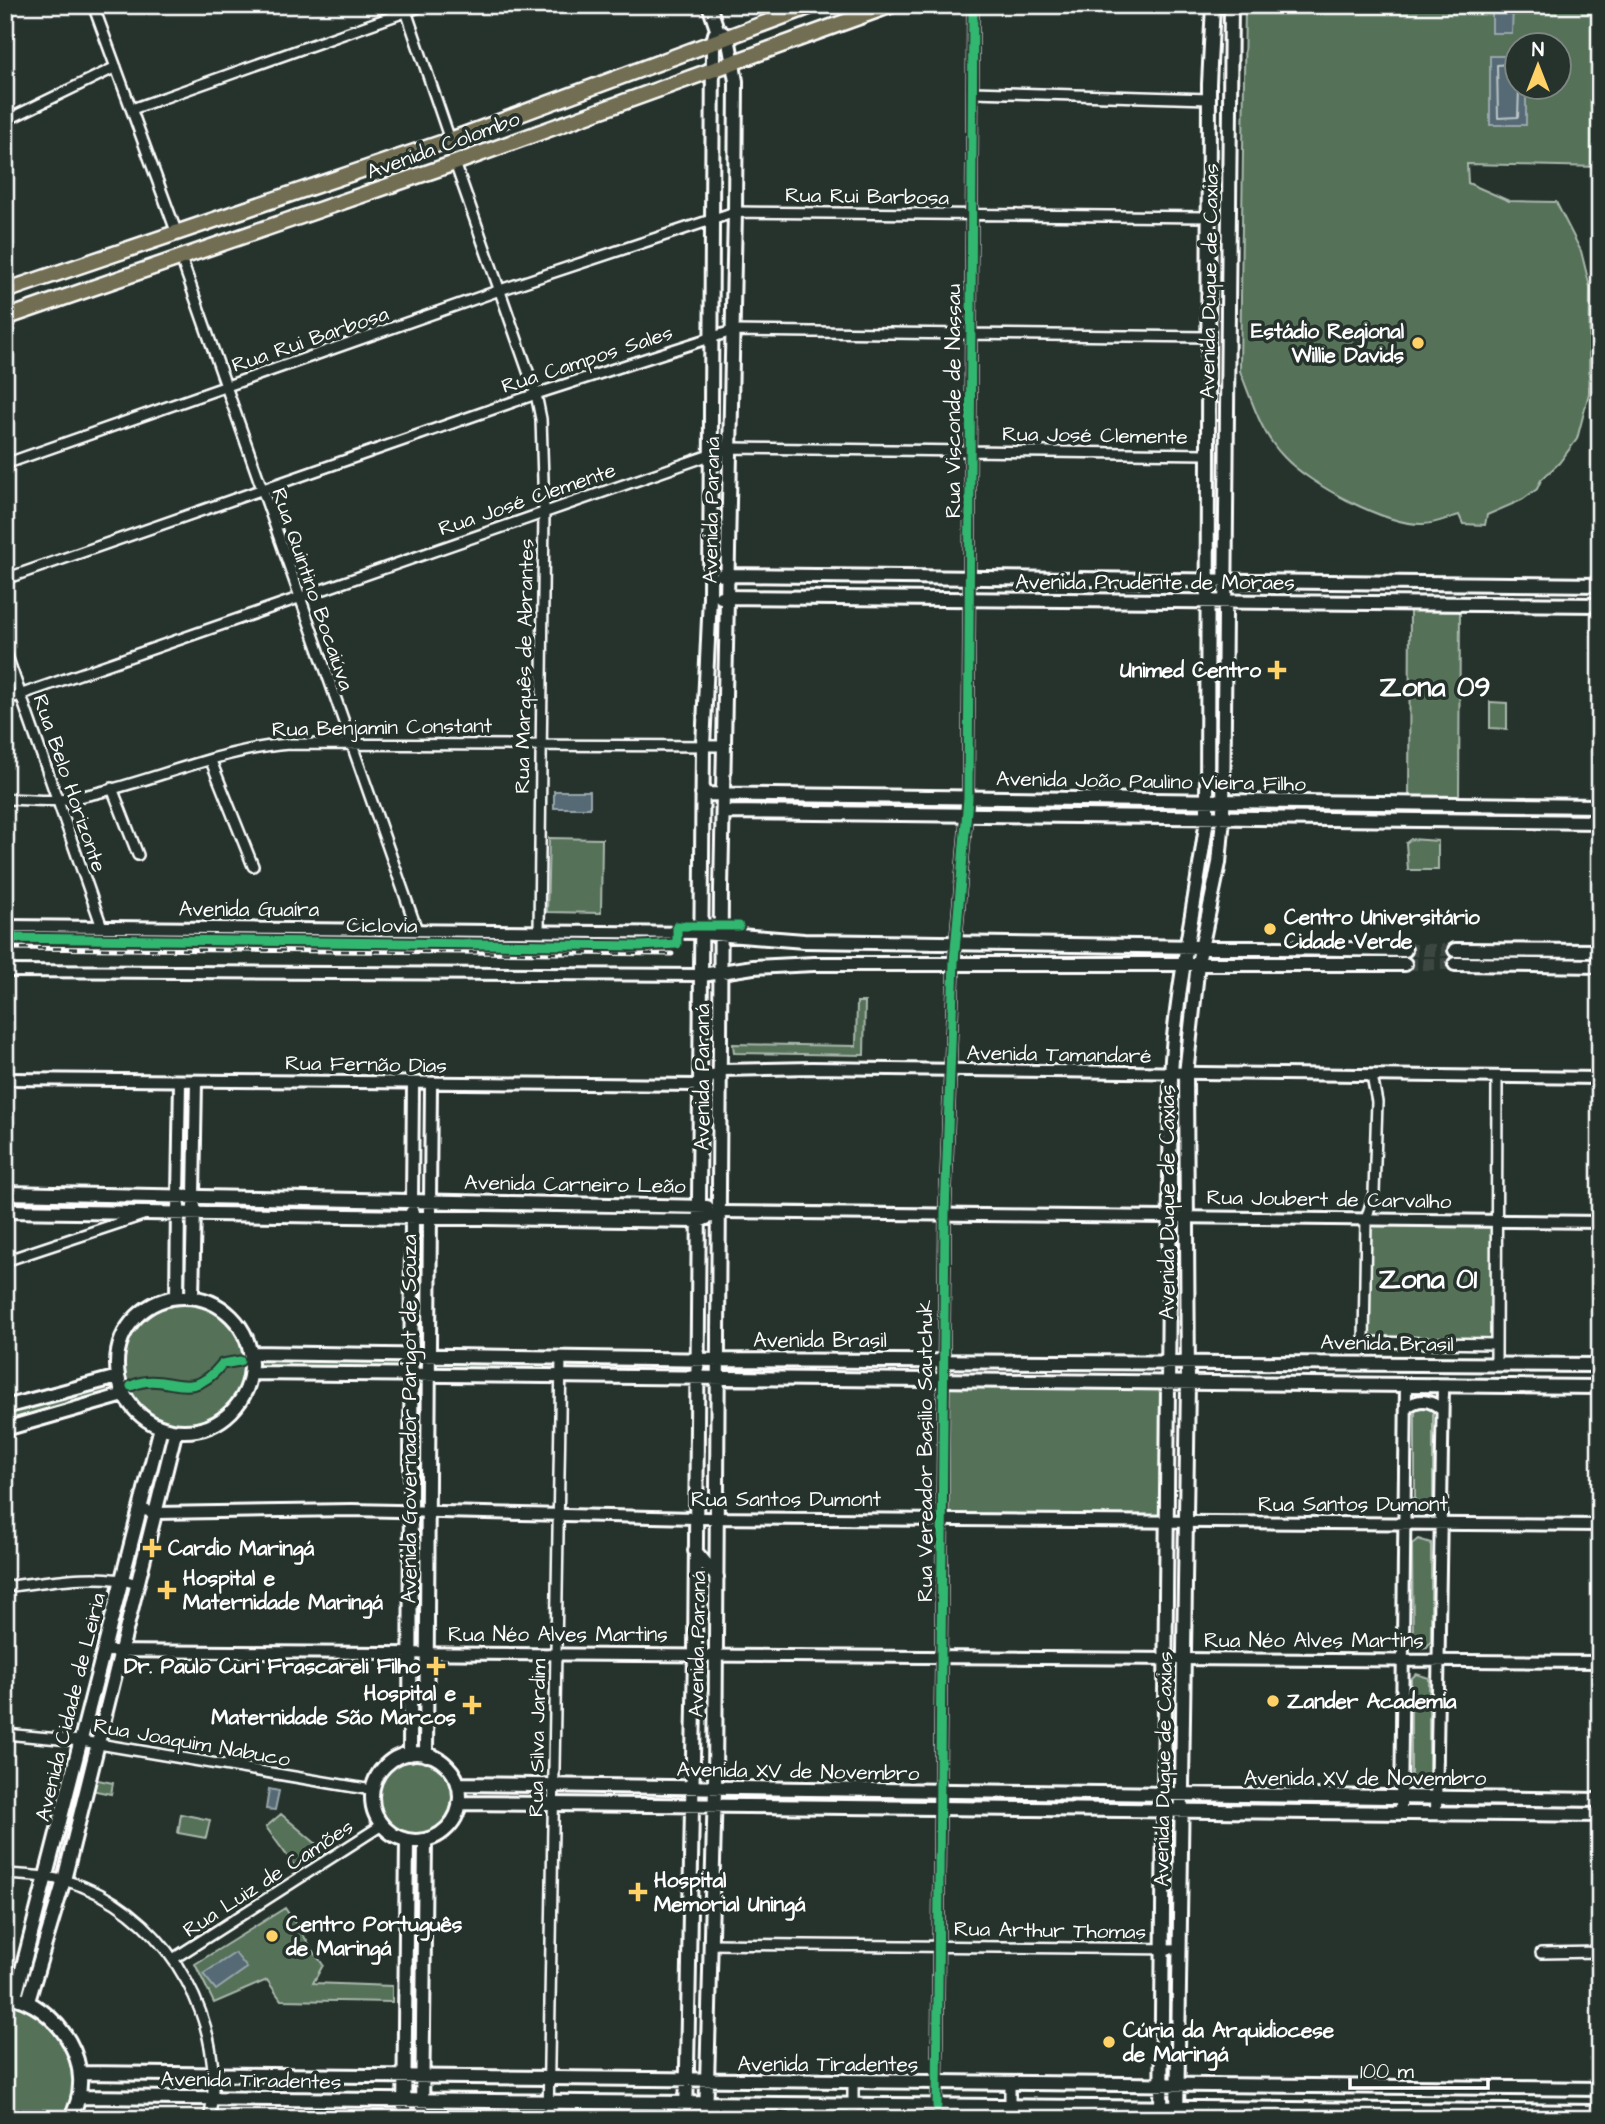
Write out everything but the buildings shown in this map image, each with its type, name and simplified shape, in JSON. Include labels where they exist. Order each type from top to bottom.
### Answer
[{"type":"main road","points":[[709,5],[719,36]]},
{"type":"main road","name":"Avenida Colombo","points":[[5,291],[450,140],[719,36],[814,5]]},
{"type":"main road","name":"Avenida Colombo","points":[[5,318],[456,163],[892,5]]},
{"type":"main road","name":"Avenida Duque de Caxias","points":[[1161,2113],[1169,1522],[1171,1074],[1182,962],[1198,894],[1207,818],[1209,84],[1213,5]]},
{"type":"main road","points":[[1212,35],[1231,9]]},
{"type":"main road","name":"Avenida Duque de Caxias","points":[[1177,2114],[1188,1383],[1186,1074],[1198,963],[1219,863],[1223,818],[1231,9]]},
{"type":"main road","name":"Avenida Paraná","points":[[706,2119],[716,1723],[721,935],[735,212],[734,63],[719,36]]},
{"type":"main road","name":"Avenida Paraná","points":[[686,2119],[695,1654],[702,794],[710,597],[713,95],[719,36]]},
{"type":"main road","points":[[1209,84],[1232,106]]},
{"type":"main road","points":[[713,95],[735,93]]},
{"type":"main road","points":[[506,145],[539,120],[541,106]]},
{"type":"main road","points":[[330,207],[329,190],[368,168]]},
{"type":"main road","points":[[277,223],[301,208],[305,202],[305,190]]},
{"type":"main road","points":[[93,286],[95,270],[144,242]]},
{"type":"main road","points":[[712,279],[733,306]]},
{"type":"main road","points":[[712,395],[732,369]]},
{"type":"main road","points":[[710,515],[729,541]]},
{"type":"main road","name":"Avenida Prudente de Moraes","points":[[710,575],[1600,585]]},
{"type":"main road","name":"Avenida Prudente de Moraes","points":[[710,597],[1600,605]]},
{"type":"main road","points":[[706,685],[724,714]]},
{"type":"main road","name":"Avenida João Paulino Vieira Filho","points":[[702,794],[1600,806]]},
{"type":"main road","name":"Avenida João Paulino Vieira Filho","points":[[723,812],[1600,822]]},
{"type":"main road","points":[[1198,894],[1219,863]]},
{"type":"main road","points":[[703,868],[722,889]]},
{"type":"main road","points":[[702,933],[804,941],[1405,950]]},
{"type":"main road","points":[[1455,950],[1600,951]]},
{"type":"main road","points":[[702,975],[814,964],[1405,964]]},
{"type":"main road","points":[[1455,964],[1600,966]]},
{"type":"main road","points":[[1178,995],[1191,1018]]},
{"type":"main road","points":[[700,1032],[722,1012]]},
{"type":"main road","points":[[1171,1160],[1185,1128]]},
{"type":"main road","points":[[699,1137],[721,1163]]},
{"type":"main road","name":"Avenida Carneiro Leão","points":[[5,1193],[699,1205],[721,1212]]},
{"type":"main road","points":[[177,1297],[178,1195]]},
{"type":"main road","points":[[192,1297],[194,1196]]},
{"type":"main road","points":[[318,1199],[318,1215]]},
{"type":"main road","name":"Avenida Governador Parigot de Souza","points":[[410,1754],[412,1201]]},
{"type":"main road","name":"Avenida Governador Parigot de Souza","points":[[426,1755],[430,1201]]},
{"type":"main road","name":"Avenida Carneiro Leão","points":[[5,1212],[194,1212],[699,1221],[721,1212]]},
{"type":"main road","points":[[1170,1256],[1187,1290]]},
{"type":"main road","points":[[698,1282],[720,1261]]},
{"type":"main road","points":[[177,1297],[192,1297],[219,1306],[240,1326],[251,1353],[251,1373],[242,1396],[227,1416],[213,1424],[175,1433],[135,1410],[124,1395],[118,1377],[117,1355],[124,1334],[146,1309],[177,1297]]},
{"type":"main road","name":"Avenida Brasil","points":[[251,1353],[719,1360],[1188,1360],[1600,1365]]},
{"type":"main road","name":"Avenida Brasil","points":[[251,1373],[1600,1387]]},
{"type":"main road","points":[[5,1408],[118,1377]]},
{"type":"main road","points":[[5,1429],[124,1395]]},
{"type":"main road","points":[[696,1441],[719,1408]]},
{"type":"main road","name":"Avenida Cidade de Leiria","points":[[16,1998],[161,1427]]},
{"type":"main road","name":"Avenida Cidade de Leiria","points":[[16,1998],[64,1880],[175,1433]]},
{"type":"main road","points":[[1169,1464],[1187,1436]]},
{"type":"main road","points":[[695,1550],[717,1577]]},
{"type":"main road","points":[[1167,1582],[1184,1607]]},
{"type":"main road","points":[[1165,1737],[1183,1712]]},
{"type":"main road","points":[[693,1752],[716,1723]]},
{"type":"main road","points":[[410,1754],[426,1755],[446,1765],[458,1784],[457,1813],[444,1830],[425,1840],[407,1840],[382,1825],[373,1809],[372,1790],[385,1766],[410,1754]]},
{"type":"main road","name":"Avenida XV de Novembro","points":[[458,1784],[940,1793],[1600,1800]]},
{"type":"main road","name":"Avenida XV de Novembro","points":[[459,1803],[1600,1815]]},
{"type":"main road","points":[[404,2119],[407,1840]]},
{"type":"main road","points":[[422,2119],[425,1840]]},
{"type":"main road","points":[[1165,1849],[1181,1880]]},
{"type":"main road","points":[[688,1928],[709,1961]]},
{"type":"main road","points":[[687,2007],[708,1985]]},
{"type":"main road","points":[[16,1998],[57,2021],[70,2041],[80,2073],[78,2097],[70,2119]]},
{"type":"main road","points":[[1163,2025],[1179,1999]]},
{"type":"main road","name":"Avenida Tiradentes","points":[[80,2073],[1600,2089]]},
{"type":"main road","name":"Avenida Tiradentes","points":[[78,2097],[705,2104],[853,2112],[937,2106],[1010,2113],[1600,2112]]},
{"type":"street","points":[[93,5],[176,231]]},
{"type":"street","points":[[132,109],[405,9],[425,5]]},
{"type":"street","name":"Rua Visconde de Nassau","points":[[968,798],[973,5]]},
{"type":"street","points":[[405,9],[450,140]]},
{"type":"street","points":[[5,125],[11,118],[116,67]]},
{"type":"street","points":[[973,92],[1209,99]]},
{"type":"street","name":"Rua Marquês de Abrantes","points":[[456,163],[536,394],[541,419],[544,511],[539,743],[539,931]]},
{"type":"street","name":"Rua Rui Barbosa","points":[[5,464],[500,290],[735,212],[1209,217]]},
{"type":"street","name":"Rua Quintino Bocaiúva","points":[[181,258],[260,491],[417,930]]},
{"type":"street","name":"Rua Campos Sales","points":[[5,579],[712,335],[732,331],[1208,337]]},
{"type":"street","name":"Rua José Clemente","points":[[5,700],[730,448],[1207,454]]},
{"type":"street","name":"Rua Belo Horizonte","points":[[5,650],[102,928]]},
{"type":"street","name":"Rua Benjamin Constant","points":[[5,799],[58,800],[272,745],[539,743],[724,746]]},
{"type":"street","points":[[211,761],[253,866]]},
{"type":"street","points":[[113,788],[138,855]]},
{"type":"street","name":"Rua Vereador Basílio Sautchuk","points":[[937,2106],[945,1214],[954,962],[968,798]]},
{"type":"street","name":"Avenida Guaíra","points":[[5,926],[702,933]]},
{"type":"street","points":[[5,971],[702,975]]},
{"type":"street","name":"Avenida Tamandaré","points":[[722,1070],[949,1069],[1600,1078]]},
{"type":"street","points":[[699,1085],[722,1070]]},
{"type":"street","points":[[1372,1076],[1377,1102],[1374,1193],[1366,1220],[1364,1342],[1496,1344]]},
{"type":"street","points":[[1496,1363],[1497,1077]]},
{"type":"street","name":"Rua Fernão Dias","points":[[5,1079],[699,1085]]},
{"type":"street","points":[[178,1195],[180,1081]]},
{"type":"street","points":[[194,1196],[196,1081]]},
{"type":"street","name":"Avenida Governador Parigot de Souza","points":[[412,1201],[413,1084]]},
{"type":"street","name":"Avenida Governador Parigot de Souza","points":[[430,1201],[431,1084]]},
{"type":"street","points":[[5,1262],[153,1212]]},
{"type":"street","name":"Rua Joubert de Carvalho","points":[[721,1212],[1600,1222]]},
{"type":"street","name":"Rua Silva Jardim","points":[[548,2119],[561,1358]]},
{"type":"street","points":[[1401,1812],[1406,1385]]},
{"type":"street","points":[[1436,1813],[1443,1385]]},
{"type":"street","points":[[1406,1408],[1423,1400],[1435,1403],[1442,1410]]},
{"type":"street","name":"Rua Santos Dumont","points":[[140,1510],[156,1513],[352,1510],[696,1518],[1600,1525]]},
{"type":"street","points":[[5,1587],[50,1581],[122,1579],[136,1584]]},
{"type":"street","name":"Rua Néo Alves Martins","points":[[104,1651],[1600,1662]]},
{"type":"street","name":"Rua Joaquim Nabuco","points":[[5,1734],[81,1741],[372,1790]]},
{"type":"street","name":"Rua Luiz de Camões","points":[[173,1959],[382,1825]]},
{"type":"street","points":[[5,1874],[46,1876],[104,1896],[131,1915],[162,1944],[190,1988],[201,2014],[211,2074],[212,2099],[209,2119]]},
{"type":"street","name":"Rua Arthur Thomas","points":[[710,1944],[1180,1949]]},
{"type":"street","points":[[1541,1953],[1600,1952]]},
{"type":"street","points":[[853,2081],[853,2112]]},
{"type":"street","points":[[1010,2082],[1010,2113]]},
{"type":"green space","points":[[1245,5],[1600,5],[1600,167],[1467,164],[1468,183],[1509,201],[1556,202],[1581,251],[1590,287],[1589,393],[1577,439],[1559,463],[1541,480],[1537,489],[1522,500],[1487,515],[1485,525],[1463,524],[1459,515],[1427,524],[1407,523],[1389,518],[1349,501],[1296,468],[1269,438],[1240,371]]},
{"type":"green space","points":[[1410,603],[1460,604],[1459,805],[1409,804]]},
{"type":"green space","points":[[1490,702],[1507,703],[1507,729],[1490,728]]},
{"type":"green space","points":[[549,838],[602,839],[601,913],[547,912]]},
{"type":"green space","points":[[1411,839],[1438,841],[1438,870],[1408,870],[1406,843]]},
{"type":"green space","points":[[857,1002],[865,1002],[864,1055],[734,1053],[733,1044],[856,1046]]},
{"type":"green space","points":[[1366,1220],[1497,1221],[1496,1344],[1364,1342]]},
{"type":"green space","points":[[177,1297],[203,1301],[224,1311],[240,1329],[251,1353],[412,1360],[412,1372],[252,1369],[243,1393],[230,1412],[214,1424],[196,1430],[177,1431],[158,1425],[140,1412],[123,1393],[5,1425],[5,1414],[119,1382],[118,1351],[128,1327],[149,1309]]},
{"type":"green space","points":[[429,1360],[561,1362],[696,1373],[429,1371]]},
{"type":"green space","points":[[943,1381],[1170,1383],[1169,1522],[943,1519]]},
{"type":"green space","points":[[1428,1405],[1433,1409],[1433,1507],[1422,1514],[1415,1509],[1415,1410]]},
{"type":"green space","points":[[1418,1539],[1431,1543],[1431,1641],[1427,1647],[1421,1648],[1413,1643],[1412,1544]]},
{"type":"green space","points":[[1416,1674],[1429,1678],[1429,1777],[1425,1782],[1419,1783],[1411,1778],[1411,1679]]},
{"type":"green space","points":[[416,1753],[433,1757],[447,1766],[456,1780],[460,1797],[456,1814],[447,1828],[433,1837],[416,1841],[399,1837],[385,1828],[376,1814],[372,1797],[376,1780],[385,1766],[399,1757]]},
{"type":"green space","points":[[93,1779],[113,1783],[111,1794],[91,1790]]},
{"type":"green space","points":[[181,1814],[210,1820],[206,1838],[178,1833]]},
{"type":"green space","points":[[281,1814],[320,1847],[296,1868],[266,1827]]},
{"type":"green space","name":"Centro Português de Maringá","points":[[285,1908],[323,1965],[313,1983],[392,1986],[392,2002],[281,2000],[267,1980],[214,2003],[195,1964]]},
{"type":"green space","points":[[5,1995],[56,2021],[76,2056],[70,2119],[5,2119]]},
{"type":"green space","points":[[1177,2108],[1310,2108],[1344,2119],[1177,2119]]},
{"type":"water","points":[[1492,5],[1513,5],[1512,32],[1492,33]]},
{"type":"water","points":[[1490,56],[1504,56],[1504,102],[1526,102],[1526,125],[1490,125]]},
{"type":"water","points":[[554,791],[590,791],[590,808],[554,808]]},
{"type":"water","points":[[269,1789],[279,1791],[275,1810],[266,1809]]},
{"type":"water","points":[[235,1953],[247,1968],[216,1990],[203,1974]]},
{"type":"tunnel","points":[[1405,950],[1455,950]]},
{"type":"tunnel","points":[[1405,964],[1455,964]]},
{"type":"railway","points":[[5,948],[672,954]]},
{"type":"cycle path","points":[[937,2106],[945,1214],[954,962],[968,798],[973,5]]},
{"type":"cycle path","name":"Ciclovia","points":[[5,938],[640,946],[677,944],[677,926],[739,926]]},
{"type":"cycle path","points":[[131,1386],[156,1381],[178,1385],[199,1383],[210,1377],[222,1364],[240,1361]]},
{"type":"place","name":"Estádio Regional Willie Davids","points":[[1418,343]]},
{"type":"place","name":"Unimed Centro","points":[[1277,670]]},
{"type":"place","name":"Centro Universitário Cidade Verde","points":[[1270,929]]},
{"type":"place","name":"Cardio Maringá","points":[[152,1548]]},
{"type":"place","name":"Hospital e Maternidade Maringá","points":[[167,1590]]},
{"type":"place","name":"Dr. Paulo Curi Frascareli Filho","points":[[436,1666]]},
{"type":"place","name":"Zander Academia","points":[[1273,1701]]},
{"type":"place","name":"Hospital e Maternidade São Marcos","points":[[472,1705]]},
{"type":"place","name":"Hospital Memorial Uningá","points":[[638,1892]]},
{"type":"place","name":"Centro Português de Maringá","points":[[272,1936]]},
{"type":"place","name":"Cúria da Arquidiocese de Maringá","points":[[1109,2042]]},
{"type":"district","name":"Zona 09","points":[[1435,686]]},
{"type":"district","name":"Zona 01","points":[[1428,1278]]}]
